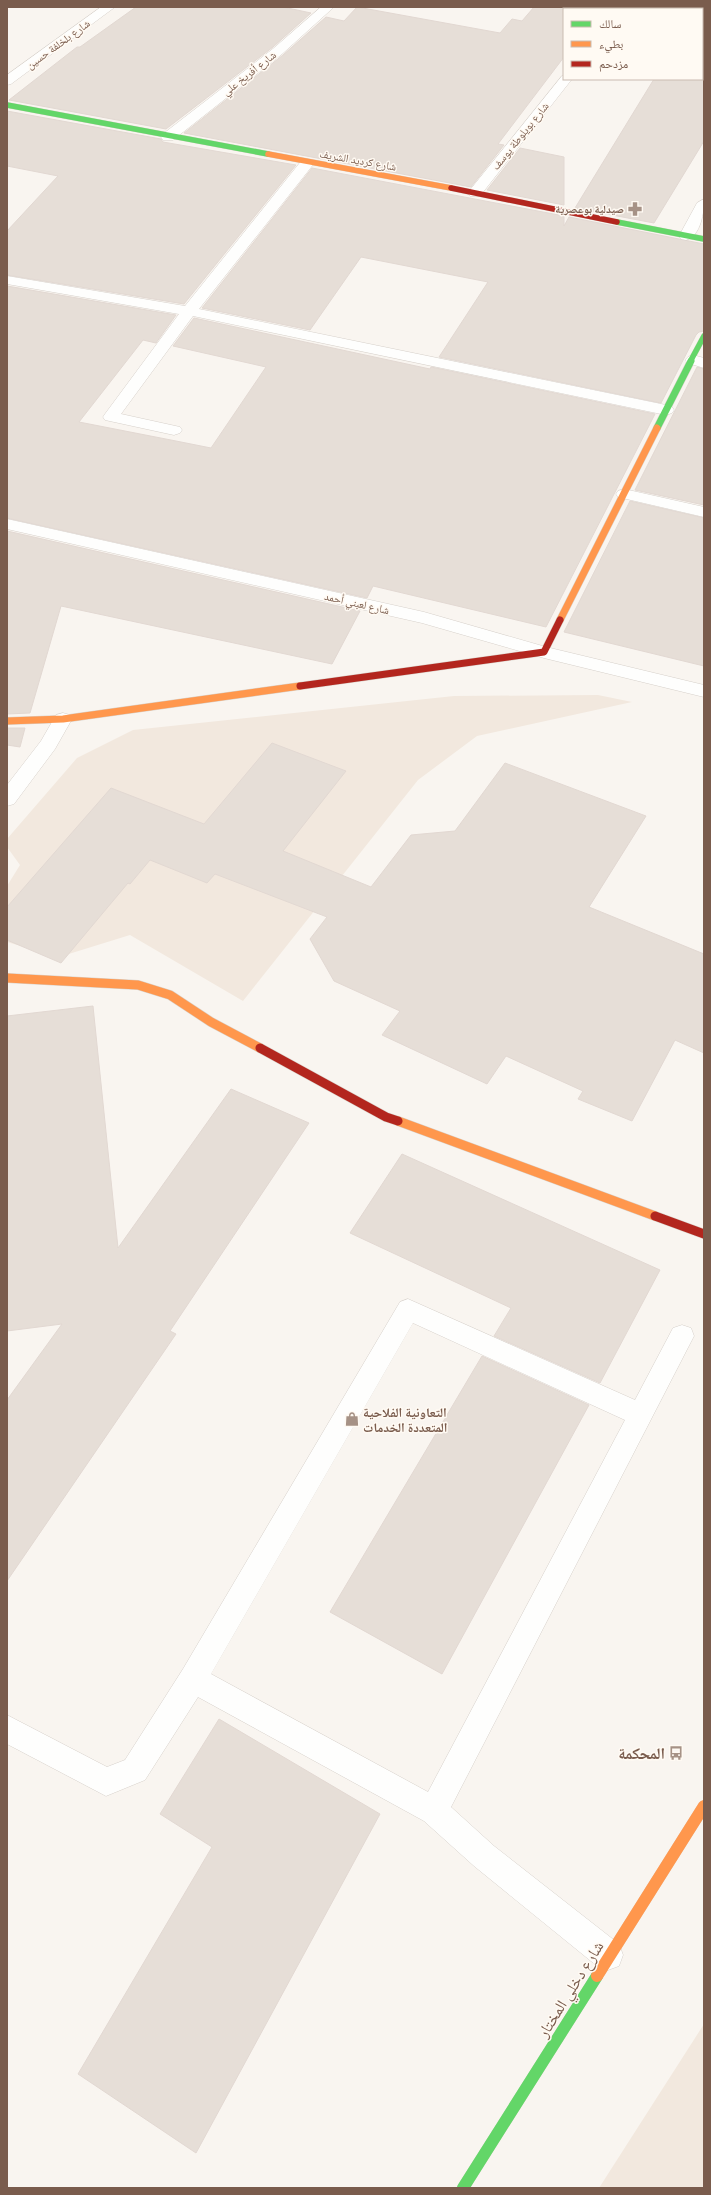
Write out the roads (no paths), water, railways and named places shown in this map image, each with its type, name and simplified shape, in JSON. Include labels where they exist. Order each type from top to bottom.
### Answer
[{"type":"street","name":"شارع بلخلفة حسين","points":[[7,81],[109,7]]},
{"type":"street","name":"شارع أفريخ علي","points":[[168,137],[278,51],[328,7]]},
{"type":"street","name":"شارع بويلوطة يوسف","points":[[475,193],[565,80]]},
{"type":"street","name":"شارع كرديد الشريف","points":[[7,105],[168,137],[475,193],[704,239]]},
{"type":"street","points":[[174,430],[111,417],[189,311],[307,163]]},
{"type":"street","points":[[686,236],[704,203]]},
{"type":"street","points":[[7,280],[189,311],[666,410]]},
{"type":"street","points":[[7,721],[63,719],[544,652],[666,410],[698,361],[704,336]]},
{"type":"street","points":[[624,494],[704,512]]},
{"type":"street","name":"شارع لعبني أحمد","points":[[7,524],[424,618],[544,652],[704,691]]},
{"type":"street","points":[[7,799],[48,745],[63,719]]},
{"type":"street","points":[[7,978],[138,985],[170,994],[211,1022],[386,1117],[704,1234]]},
{"type":"street","points":[[7,1729],[106,1782],[135,1770],[193,1679],[408,1309],[641,1415]]},
{"type":"street","points":[[434,1811],[682,1336]]},
{"type":"street","points":[[193,1679],[434,1811],[484,1856],[608,1955]]},
{"type":"street","name":"شارع دخلي المختار","points":[[471,2185],[608,1955],[704,1806]]},
{"type":"place","name":"صيدلية بوعصرية","points":[[635,209]]},
{"type":"place","name":"التعاونية الفلاحية المتعددة الخدمات","points":[[352,1419]]},
{"type":"place","name":"المحكمة","points":[[676,1753]]}]
